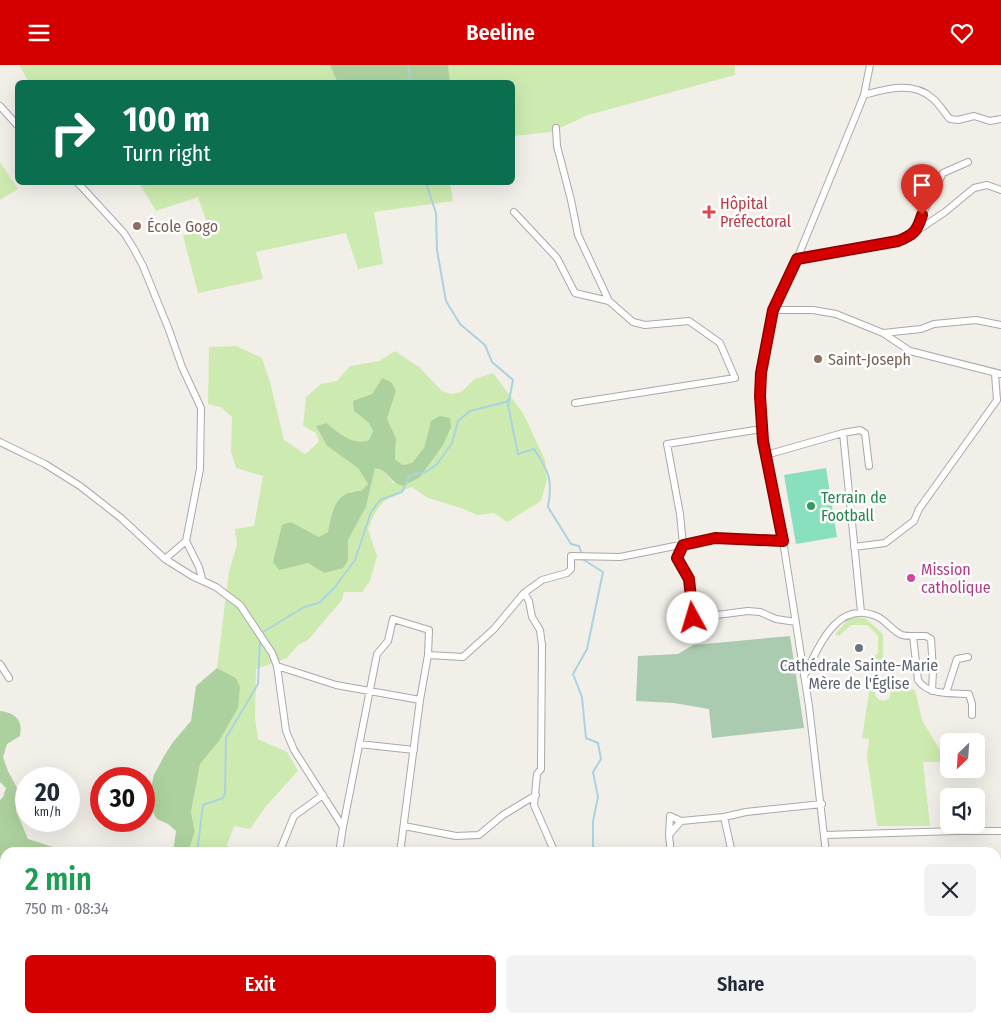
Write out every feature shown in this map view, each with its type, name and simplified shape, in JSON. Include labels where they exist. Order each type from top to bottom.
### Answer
[{"type":"street","points":[[826,847],[822,805],[796,622],[761,425],[761,373],[773,310],[797,259],[864,95],[870,65]]},
{"type":"street","points":[[864,95],[888,88],[906,87],[919,90],[932,97],[950,119],[958,120],[974,116],[990,121],[1001,119]]},
{"type":"street","points":[[0,105],[15,122]]},
{"type":"street","points":[[556,128],[557,146],[578,235],[610,301],[633,322],[644,325],[689,321],[720,343],[734,378],[575,403]]},
{"type":"street","points":[[918,229],[922,215],[943,173],[968,162]]},
{"type":"street","points":[[80,185],[124,233],[134,249],[201,409],[200,469],[186,541],[199,567],[202,579]]},
{"type":"street","points":[[797,259],[898,241],[908,237],[945,212],[974,188],[987,185],[1001,190]]},
{"type":"street","points":[[514,212],[557,258],[575,293],[610,301]]},
{"type":"street","points":[[773,310],[813,310],[836,314],[883,333],[910,351],[998,374],[997,400],[919,509],[914,521],[885,543],[854,547]]},
{"type":"street","points":[[883,333],[921,329],[934,324],[976,320],[1001,325]]},
{"type":"street","points":[[766,455],[860,429],[865,433],[869,466]]},
{"type":"street","points":[[754,430],[667,444],[680,514],[683,545],[677,558],[689,579],[693,618],[748,611],[776,619],[796,622]]},
{"type":"street","points":[[843,433],[861,612]]},
{"type":"street","points":[[0,442],[45,465],[80,486],[121,518],[165,559],[230,596],[240,605],[262,636],[277,666],[286,731],[294,750],[343,827]]},
{"type":"street","points":[[428,655],[463,657],[494,629],[524,593],[542,580],[568,573],[571,569],[571,556],[620,557],[715,538],[783,541]]},
{"type":"street","points":[[165,559],[186,541]]},
{"type":"street","points":[[524,593],[529,601],[532,617],[540,630],[542,645],[541,769],[537,774],[534,805],[552,847]]},
{"type":"street","points":[[804,676],[824,638],[837,622],[847,615],[861,612],[878,617],[902,635],[913,637],[926,636],[931,639],[932,691]]},
{"type":"street","points":[[341,847],[359,744],[378,654],[388,641],[393,619],[429,630],[428,655],[420,700],[401,847]]},
{"type":"street","points":[[913,637],[918,680],[932,691],[969,694],[972,704],[972,715]]},
{"type":"street","points":[[946,693],[957,659],[968,657]]},
{"type":"street","points":[[0,664],[9,678]]},
{"type":"street","points":[[277,666],[336,685],[420,700]]},
{"type":"street","points":[[359,744],[414,750]]},
{"type":"street","points":[[281,847],[294,816],[322,795]]},
{"type":"street","points":[[404,826],[456,836],[479,835],[503,815],[536,795]]},
{"type":"street","points":[[670,847],[670,816],[681,821],[724,817],[746,812],[822,805]]},
{"type":"street","points":[[724,817],[731,847]]},
{"type":"street","points":[[669,835],[681,821]]},
{"type":"street","points":[[825,835],[1001,831]]},
{"type":"green space","points":[[19,65],[330,65],[336,80],[28,80]]},
{"type":"green space","points":[[330,65],[448,65],[450,80],[336,80]]},
{"type":"green space","points":[[448,65],[735,65],[735,75],[588,115],[551,132],[515,136],[515,80],[450,80]]},
{"type":"green space","points":[[0,162],[18,189],[0,200]]},
{"type":"green space","points":[[140,185],[450,185],[453,201],[374,212],[383,264],[358,269],[346,233],[256,252],[263,279],[198,293],[183,236],[208,226],[198,197],[156,211]]},
{"type":"green space","points":[[236,346],[262,358],[270,382],[284,440],[305,454],[319,442],[316,433],[303,426],[306,397],[321,384],[337,381],[350,366],[379,361],[395,351],[419,367],[442,391],[451,394],[461,392],[475,379],[493,373],[523,413],[545,460],[547,479],[541,501],[507,522],[494,513],[477,515],[428,498],[412,487],[389,497],[379,507],[368,529],[377,556],[370,581],[362,592],[344,592],[342,600],[308,640],[298,645],[287,658],[256,669],[255,718],[258,739],[287,752],[298,771],[267,805],[250,829],[234,826],[227,847],[190,847],[195,833],[191,812],[200,764],[219,741],[236,678],[217,668],[229,571],[237,545],[235,529],[254,526],[263,476],[236,468],[231,452],[232,417],[221,407],[208,404],[209,347]],"holes":[[[382,378],[396,391],[387,419],[396,438],[395,459],[403,465],[412,464],[424,448],[431,421],[420,477],[393,483],[384,470],[375,467],[366,507],[348,540],[348,560],[324,573],[308,563],[291,522],[319,537],[328,533],[332,514],[351,491],[361,491],[368,484],[359,468],[327,446],[316,426],[326,423],[351,440],[369,440],[373,431],[369,423],[354,411],[372,394]]]},
{"type":"green space","points":[[382,378],[391,382],[396,391],[387,419],[396,438],[395,459],[403,465],[412,463],[424,448],[431,421],[440,416],[450,418],[451,427],[443,445],[420,477],[403,486],[394,482],[384,471],[375,468],[366,507],[348,540],[348,560],[343,568],[324,573],[308,563],[279,570],[273,562],[282,525],[291,522],[319,537],[328,532],[333,510],[340,498],[345,494],[361,491],[368,484],[358,468],[327,446],[316,426],[326,423],[351,440],[369,440],[373,431],[369,423],[354,411],[353,401],[372,394]]},
{"type":"green space","name":"Terrain de Football","points":[[826,468],[837,537],[796,544],[784,475]]},
{"type":"green space","points":[[851,617],[865,618],[883,634],[883,667],[862,664],[866,664],[878,653],[878,636],[867,625],[851,625],[839,636],[835,634]]},
{"type":"green space","points":[[790,636],[804,728],[712,738],[709,709],[674,703],[636,701],[638,656],[678,654],[693,645]]},
{"type":"green space","points":[[217,668],[236,678],[240,687],[238,708],[219,741],[200,764],[191,812],[195,832],[190,847],[174,847],[176,831],[168,824],[157,819],[155,816],[155,773],[173,742],[191,721],[196,686]]},
{"type":"green space","points":[[870,687],[876,688],[875,695],[879,700],[885,701],[890,697],[891,687],[915,690],[922,720],[940,750],[940,762],[923,762],[930,826],[877,826],[867,757],[869,739],[862,738]]},
{"type":"green space","points":[[0,711],[10,713],[17,718],[21,730],[20,736],[7,744],[3,757],[15,784],[15,832],[25,832],[28,839],[53,847],[0,847],[0,800],[6,788],[0,782]]},
{"type":"waterway","points":[[408,65],[409,80]]},
{"type":"waterway","points":[[427,185],[436,213],[437,250],[446,301],[460,324],[485,345],[492,362],[513,380],[508,405],[518,454],[534,449],[546,470],[550,482],[548,507],[571,544],[579,546],[584,560],[603,572],[587,649],[573,674],[582,697],[586,738],[598,743],[601,759],[593,772],[598,797],[593,821],[593,847]]},
{"type":"waterway","points":[[260,634],[304,607],[319,603],[335,587],[355,560],[371,512],[380,500],[402,492],[410,475],[426,472],[437,464],[452,443],[458,421],[470,411],[506,402],[510,398]]},
{"type":"waterway","points":[[198,847],[203,805],[223,798],[225,793],[226,738],[258,684],[260,639]]},
{"type":"place","name":"Hôpital Préfectoral","points":[[709,212]]},
{"type":"place","name":"École Gogo","points":[[137,226]]},
{"type":"place","name":"Saint-Joseph","points":[[818,359]]},
{"type":"place","name":"Terrain de Football","points":[[811,506]]},
{"type":"place","name":"Mission catholique","points":[[911,578]]},
{"type":"place","name":"Cathédrale Sainte-Marie Mère de l'Église","points":[[859,648]]},
{"type":"route","points":[[693,618],[689,579],[677,558],[683,545],[715,538],[783,541],[763,441],[760,416],[761,373],[773,310],[797,259],[898,241],[908,237],[918,229],[922,215]]}]
